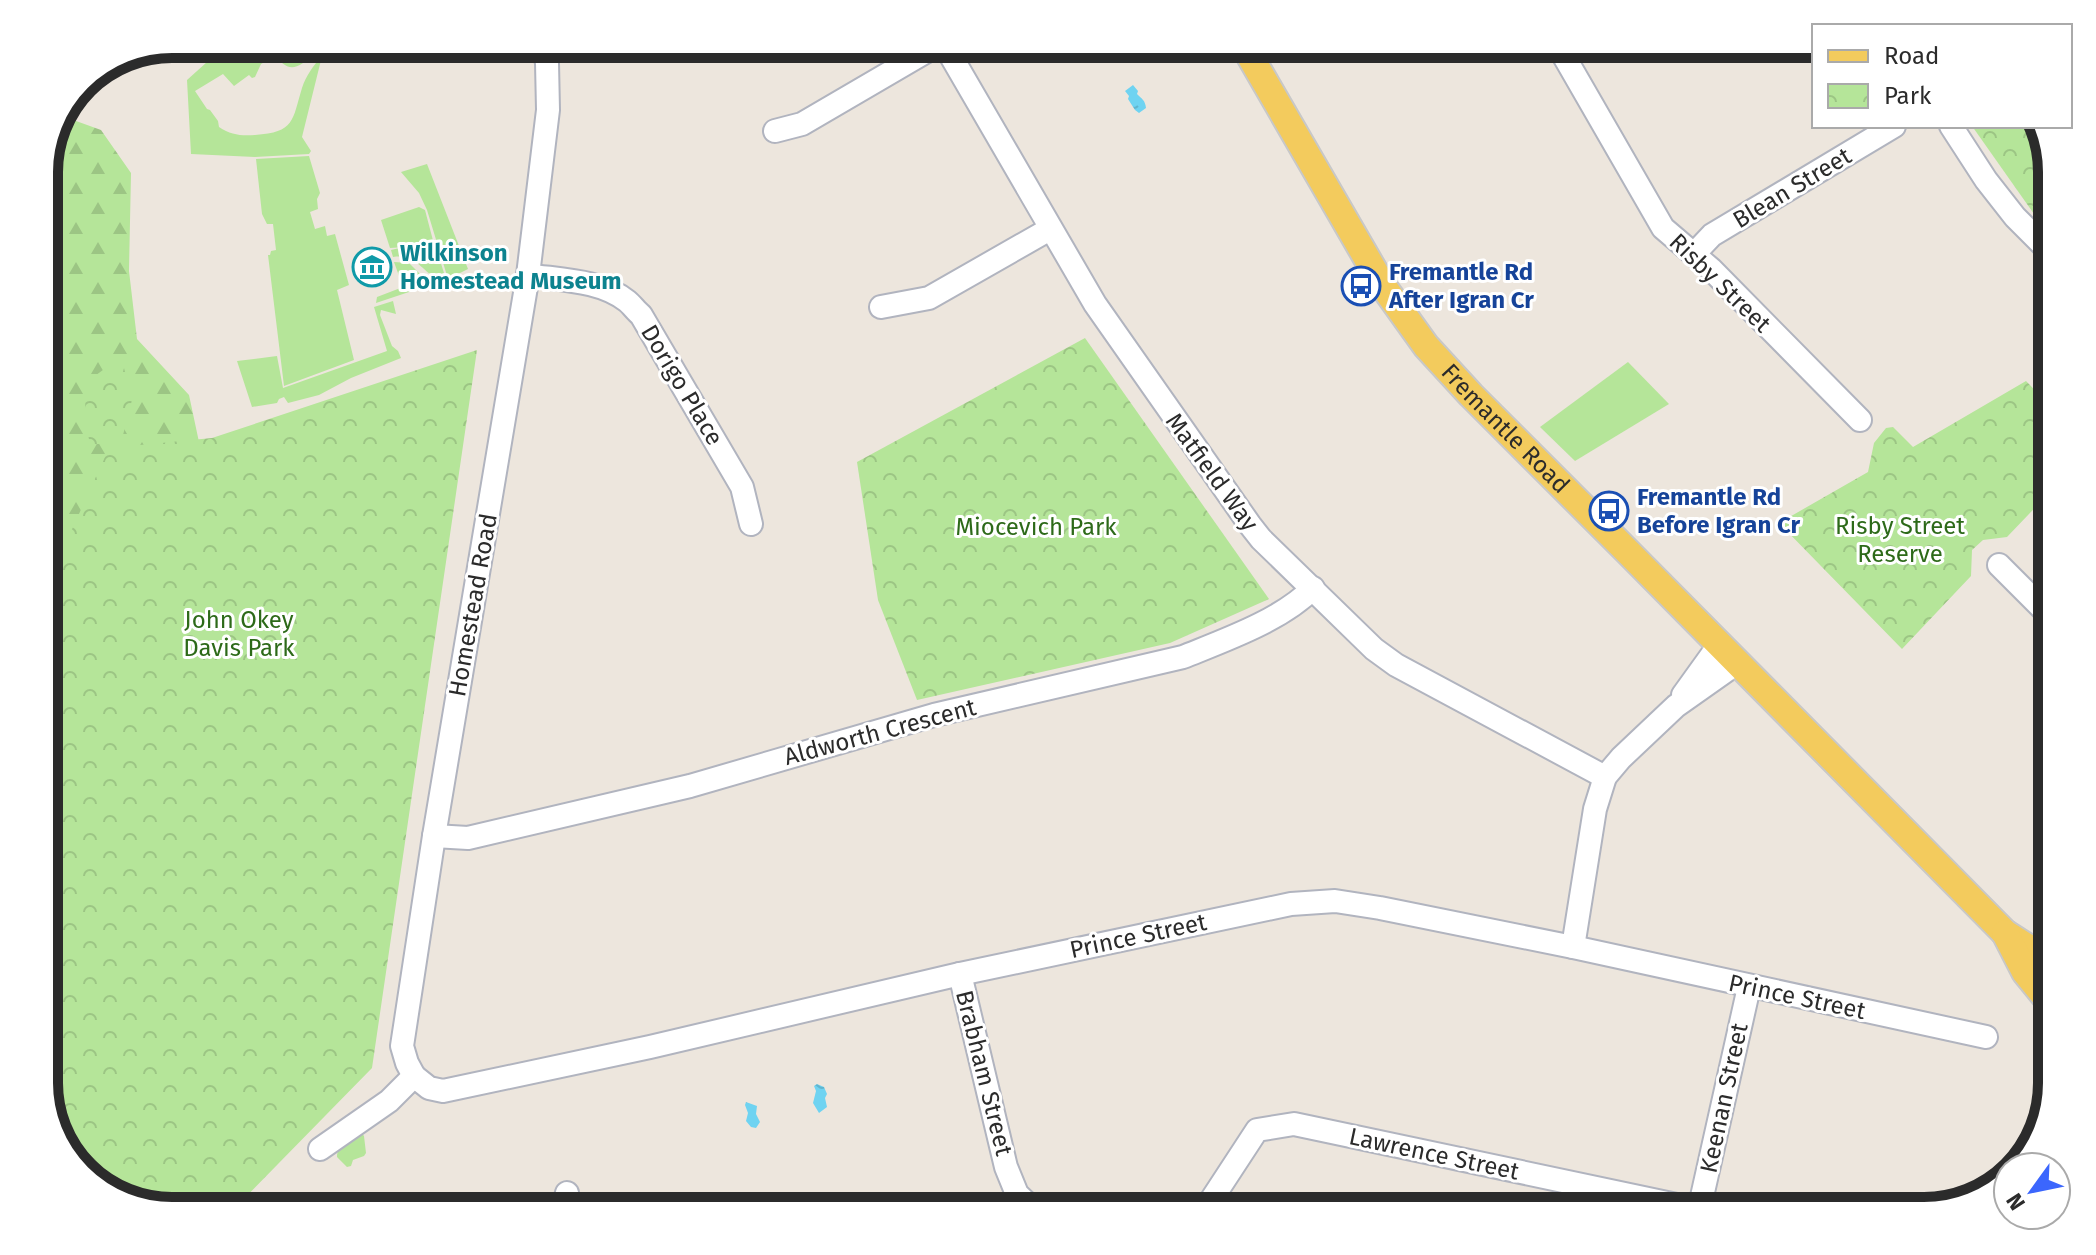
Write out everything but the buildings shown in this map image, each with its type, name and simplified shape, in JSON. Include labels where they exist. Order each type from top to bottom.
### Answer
[{"type":"main road","name":"Fremantle Road","points":[[1251,58],[1383,286],[1426,346],[2005,933],[2038,954]]},
{"type":"main road","name":"Fremantle Road","points":[[2005,933],[2025,972],[2038,988]]},
{"type":"street","name":"Homestead Road","points":[[414,1076],[402,1046],[528,275],[546,132],[549,88],[546,58]]},
{"type":"street","name":"Homestead Road","points":[[546,132],[562,91],[561,58]]},
{"type":"street","points":[[775,131],[802,124],[918,58]]},
{"type":"street","name":"Matfield Way","points":[[950,58],[1110,327],[1261,539],[1374,649],[1396,665],[1605,777]]},
{"type":"street","name":"Risby Street","points":[[1565,58],[1663,228],[1711,269],[1860,420]]},
{"type":"street","name":"Blean Street","points":[[1694,254],[1712,235],[1891,128]]},
{"type":"street","points":[[1952,128],[1986,180],[2038,240]]},
{"type":"street","points":[[881,307],[929,298],[1050,229]]},
{"type":"street","name":"Dorigo Place","points":[[528,275],[597,286],[627,301],[641,315],[742,487],[751,524]]},
{"type":"street","points":[[1999,565],[2038,604]]},
{"type":"street","name":"Aldworth Crescent","points":[[434,836],[468,838],[690,786],[934,715],[1183,657],[1285,611],[1313,588]]},
{"type":"street","points":[[1573,947],[1595,809],[1605,777],[1728,654]]},
{"type":"street","name":"Prince Street","points":[[414,1076],[429,1088],[443,1091],[650,1047],[960,974],[1291,904],[1335,901],[1573,947],[1986,1037]]},
{"type":"street","name":"Brabham Street","points":[[960,974],[1006,1167],[1020,1197]]},
{"type":"street","name":"Keenan Street","points":[[1705,1197],[1749,987]]},
{"type":"street","points":[[320,1149],[389,1101],[414,1076]]},
{"type":"street","name":"Lawrence Street","points":[[1213,1197],[1257,1130],[1294,1124],[1640,1197]]},
{"type":"green space","points":[[211,58],[272,58],[261,64],[255,77],[249,75],[234,86],[223,74],[195,91],[218,121],[219,127],[241,135],[268,133],[285,128],[290,123],[306,79],[322,58],[302,137],[311,151],[309,154],[255,157],[191,154],[187,80]]},
{"type":"green space","points":[[272,58],[302,60],[303,63],[290,67]]},
{"type":"green space","points":[[72,119],[101,130],[131,173],[129,271],[137,339],[189,395],[206,475],[83,583],[58,579],[58,164],[62,142]]},
{"type":"green space","points":[[1973,128],[2029,128],[2038,164],[2038,218]]},
{"type":"green space","points":[[309,156],[320,193],[318,209],[310,212],[315,229],[325,226],[327,236],[335,234],[349,285],[337,290],[354,360],[284,386],[268,255],[276,250],[273,224],[267,224],[262,214],[256,159]]},
{"type":"green space","points":[[427,164],[468,269],[448,279],[427,210],[419,193],[401,172]]},
{"type":"green space","points":[[419,207],[425,210],[436,252],[430,255],[438,254],[444,273],[434,277],[411,259],[393,257],[391,250],[398,249],[422,257],[429,256],[406,247],[390,248],[381,220]]},
{"type":"green space","points":[[394,262],[409,263],[428,282],[436,283],[376,303],[377,297],[403,287]]},
{"type":"green space","points":[[393,301],[396,314],[381,310],[380,315],[392,346],[401,358],[319,395],[288,403],[284,397],[277,403],[252,407],[237,361],[277,356],[283,388],[387,351],[374,307]]},
{"type":"green space","name":"Miocevich Park","points":[[1085,338],[1269,599],[1170,643],[917,700],[878,600],[857,462]]},
{"type":"green space","name":"John Okey Davis Park","points":[[477,350],[372,1068],[246,1197],[172,1197],[128,1188],[91,1164],[70,1133],[60,1105],[58,560],[109,448],[212,438]]},
{"type":"green space","points":[[1628,362],[1669,404],[1575,461],[1540,427]]},
{"type":"green space","points":[[107,367],[124,368],[132,400],[123,435],[107,444],[91,444],[85,420],[88,381]]},
{"type":"green space","name":"Risby Street Reserve","points":[[2026,381],[2038,393],[2038,505],[2007,537],[1983,540],[1972,550],[1971,576],[1902,649],[1779,523],[1868,472],[1874,443],[1886,428],[1893,427],[1913,447]]},
{"type":"green space","points":[[361,1132],[366,1153],[347,1167],[337,1157],[338,1152],[342,1145]]},
{"type":"water","points":[[1133,85],[1146,105],[1139,113],[1125,91]]},
{"type":"water","points":[[814,1086],[824,1087],[827,1094],[827,1107],[819,1113],[813,1103]]},
{"type":"water","points":[[746,1102],[757,1106],[756,1114],[760,1122],[756,1128],[746,1121]]},
{"type":"place","name":"Wilkinson Homestead Museum","points":[[372,267]]},
{"type":"place","name":"Fremantle Rd After Igran Cr","points":[[1361,286]]},
{"type":"place","name":"Fremantle Rd Before Igran Cr","points":[[1609,511]]}]
